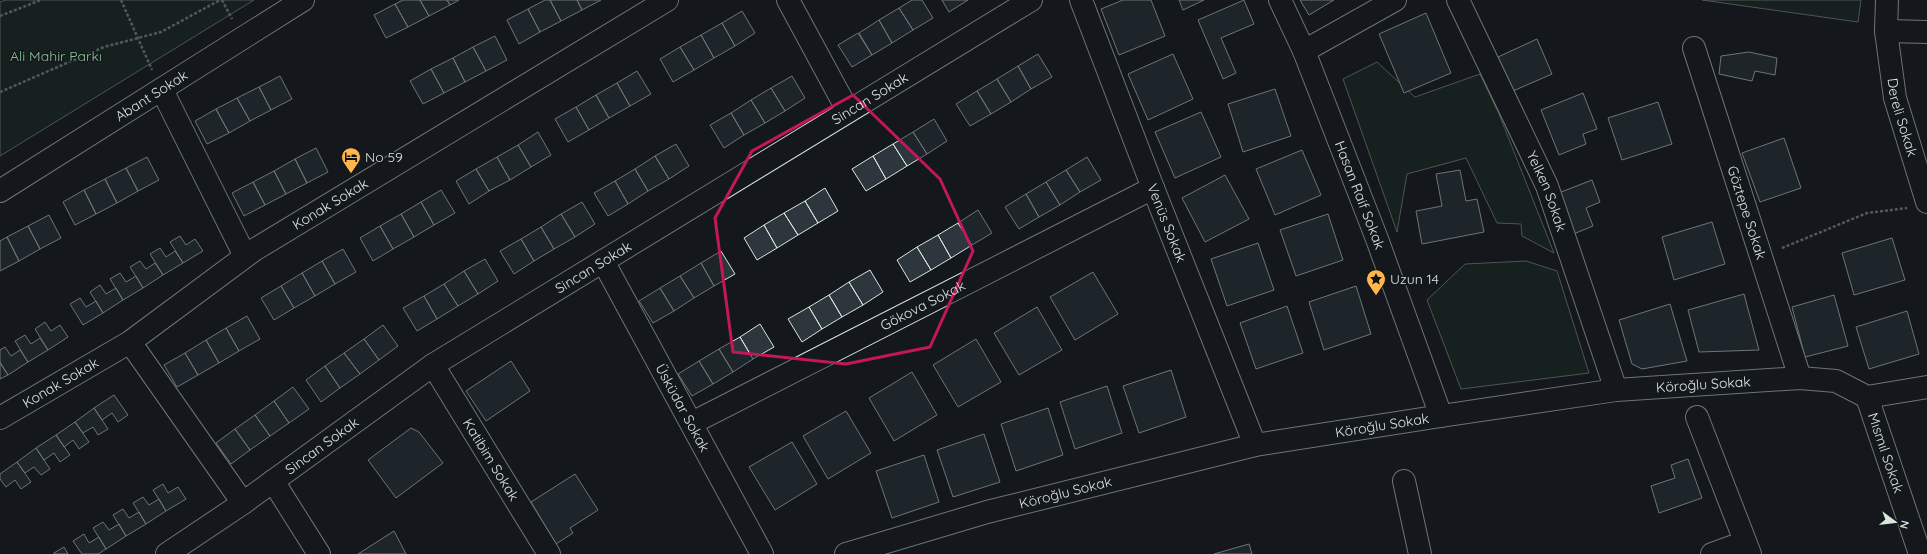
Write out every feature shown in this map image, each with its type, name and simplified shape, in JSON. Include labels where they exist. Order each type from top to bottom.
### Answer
[{"type":"street","name":"Abant Sokak","points":[[0,191],[303,0]]},
{"type":"street","name":"Konak Sokak","points":[[0,418],[130,342],[245,256],[667,0]]},
{"type":"street","points":[[788,0],[848,111]]},
{"type":"street","name":"Sincan Sokak","points":[[167,554],[243,503],[433,365],[1031,0]]},
{"type":"street","name":"Venüs Sokak","points":[[1081,0],[1153,188],[1255,445]]},
{"type":"street","name":"Hasan Raif Sokak","points":[[1280,0],[1304,51],[1376,238],[1441,416]]},
{"type":"street","points":[[1304,51],[1395,0]]},
{"type":"street","name":"Yelken Sokak","points":[[1458,0],[1547,186],[1616,390]]},
{"type":"street","name":"Dereli Sokak","points":[[1887,0],[1886,31],[1895,98],[1919,205]]},
{"type":"street","points":[[1886,31],[1927,32]]},
{"type":"street","name":"Göztepe Sokak","points":[[1694,48],[1800,378]]},
{"type":"street","points":[[162,90],[245,256]]},
{"type":"street","name":"Gökova Sokak","points":[[692,423],[1153,188]]},
{"type":"street","name":"Üsküdar Sokak","points":[[603,261],[762,554]]},
{"type":"street","points":[[130,342],[243,503]]},
{"type":"street","name":"Katibim Sokak","points":[[433,365],[549,554]]},
{"type":"street","name":"Köroğlu Sokak","points":[[846,554],[987,512],[1255,445],[1441,416],[1616,390],[1800,378],[1836,381],[1867,397]]},
{"type":"street","points":[[1867,397],[1927,387]]},
{"type":"street","name":"Mısmıl Sokak","points":[[1867,397],[1920,554]]},
{"type":"street","points":[[1697,417],[1748,548],[1712,554]]},
{"type":"street","points":[[273,481],[319,554]]},
{"type":"street","points":[[1404,481],[1420,554]]},
{"type":"path","points":[[0,16],[41,0]]},
{"type":"path","points":[[121,0],[137,39],[162,90]]},
{"type":"path","points":[[0,92],[104,47],[161,32],[220,0]]},
{"type":"path","points":[[1761,256],[1867,213],[1919,205]]},
{"type":"highlighted area","points":[[853,95],[940,179],[973,251],[930,347],[846,364],[733,352],[715,218],[752,151]]},
{"type":"green space","name":"Ali Mahir Parkı","points":[[6,0],[254,0],[0,156],[0,2]]},
{"type":"green space","points":[[1702,0],[1861,0],[1858,22]]},
{"type":"green space","points":[[1377,62],[1415,97],[1480,74],[1499,114],[1554,253],[1522,236],[1521,224],[1497,223],[1466,158],[1407,174],[1397,232],[1343,79]]},
{"type":"green space","points":[[1526,261],[1557,271],[1589,373],[1461,389],[1427,300],[1465,264]]},
{"type":"building","points":[[403,0],[420,0],[429,16],[408,27],[395,4]]},
{"type":"building","points":[[420,0],[447,0],[450,5],[429,16]]},
{"type":"building","points":[[447,0],[459,0],[450,5]]},
{"type":"building","points":[[545,0],[550,0],[561,21],[540,32],[528,9]]},
{"type":"building","points":[[550,0],[577,0],[582,10],[561,21]]},
{"type":"building","points":[[577,0],[601,0],[582,10]]},
{"type":"building","points":[[912,0],[922,0],[933,18],[913,30],[899,8]]},
{"type":"building","points":[[942,0],[968,0],[949,12]]},
{"type":"building","points":[[1123,0],[1151,0],[1165,36],[1119,55],[1101,9]]},
{"type":"building","points":[[1179,0],[1204,0],[1183,10]]},
{"type":"building","points":[[1244,0],[1254,24],[1221,38],[1236,73],[1223,79],[1198,20]]},
{"type":"building","points":[[1300,0],[1334,0],[1309,15]]},
{"type":"building","points":[[395,4],[408,27],[386,38],[374,15]]},
{"type":"building","points":[[899,8],[913,30],[892,43],[879,20]]},
{"type":"building","points":[[528,9],[540,32],[519,44],[507,20]]},
{"type":"building","points":[[742,11],[755,33],[735,46],[722,23]]},
{"type":"building","points":[[1426,13],[1451,73],[1404,93],[1379,34]]},
{"type":"building","points":[[879,20],[892,43],[872,55],[859,33]]},
{"type":"building","points":[[722,23],[735,46],[714,58],[701,35]]},
{"type":"building","points":[[858,33],[872,55],[852,67],[838,45]]},
{"type":"building","points":[[701,35],[714,58],[694,70],[680,47]]},
{"type":"building","points":[[495,36],[507,60],[486,71],[473,47]]},
{"type":"building","points":[[1537,39],[1552,74],[1513,91],[1498,57]]},
{"type":"building","points":[[473,47],[486,71],[465,82],[453,58]]},
{"type":"building","points":[[680,47],[694,70],[673,82],[660,59]]},
{"type":"building","points":[[1749,52],[1777,58],[1775,75],[1755,71],[1752,81],[1719,74],[1721,56]]},
{"type":"building","points":[[1038,54],[1052,77],[1031,89],[1018,66]]},
{"type":"building","points":[[1173,54],[1193,99],[1148,120],[1128,74]]},
{"type":"building","points":[[453,58],[465,82],[444,93],[431,69]]},
{"type":"building","points":[[1018,66],[1031,89],[1011,102],[997,79]]},
{"type":"building","points":[[431,69],[444,93],[423,104],[410,81]]},
{"type":"building","points":[[637,71],[651,94],[630,106],[617,83]]},
{"type":"building","points":[[280,76],[292,99],[271,110],[259,87]]},
{"type":"building","points":[[792,76],[805,98],[785,111],[771,88]]},
{"type":"building","points":[[997,79],[1011,102],[991,114],[977,91]]},
{"type":"building","points":[[617,83],[630,106],[609,118],[596,95]]},
{"type":"building","points":[[259,87],[271,110],[250,121],[237,98]]},
{"type":"building","points":[[771,88],[785,111],[765,123],[751,100]]},
{"type":"building","points":[[1275,89],[1291,136],[1243,152],[1228,104]]},
{"type":"building","points":[[977,91],[991,114],[970,126],[956,104]]},
{"type":"building","points":[[1583,93],[1597,129],[1583,134],[1586,144],[1559,155],[1541,110]]},
{"type":"building","points":[[596,95],[609,118],[589,130],[576,107]]},
{"type":"building","points":[[237,98],[250,121],[229,133],[216,109]]},
{"type":"building","points":[[751,100],[765,123],[744,135],[731,113]]},
{"type":"building","points":[[1658,102],[1672,144],[1622,160],[1608,118]]},
{"type":"building","points":[[576,107],[589,130],[568,142],[555,119]]},
{"type":"building","points":[[216,109],[229,133],[207,144],[195,121]]},
{"type":"building","points":[[1201,112],[1221,157],[1175,178],[1155,132]]},
{"type":"building","points":[[731,113],[744,135],[724,148],[710,125]]},
{"type":"building","points":[[934,119],[947,141],[927,154],[913,132]]},
{"type":"building","points":[[538,132],[551,155],[531,167],[518,145]]},
{"type":"building","points":[[913,132],[927,154],[907,166],[893,144]]},
{"type":"building","points":[[1784,138],[1801,188],[1760,202],[1742,153]]},
{"type":"building","points":[[676,144],[689,166],[669,179],[655,156]]},
{"type":"building","points":[[893,144],[907,166],[886,179],[873,156]]},
{"type":"building","points":[[518,145],[531,167],[510,180],[497,157]]},
{"type":"building","points":[[316,148],[328,172],[307,183],[295,159]]},
{"type":"building","points":[[1302,150],[1321,195],[1275,215],[1256,169]]},
{"type":"building","points":[[655,156],[669,179],[648,191],[635,169]]},
{"type":"building","points":[[873,156],[886,179],[866,191],[852,169]]},
{"type":"building","points":[[147,157],[159,180],[138,191],[126,168]]},
{"type":"building","points":[[497,157],[510,180],[489,191],[476,169]]},
{"type":"building","points":[[1087,157],[1101,180],[1080,192],[1066,170]]},
{"type":"building","points":[[295,159],[307,183],[286,194],[274,171]]},
{"type":"building","points":[[126,168],[138,191],[117,203],[105,179]]},
{"type":"building","points":[[476,169],[489,191],[469,204],[456,181]]},
{"type":"building","points":[[635,169],[648,191],[628,204],[615,181]]},
{"type":"building","points":[[1066,170],[1080,192],[1060,205],[1046,182]]},
{"type":"building","points":[[1460,170],[1466,201],[1477,199],[1484,232],[1422,244],[1416,211],[1442,206],[1436,174]]},
{"type":"building","points":[[274,171],[286,194],[265,205],[253,182]]},
{"type":"building","points":[[1225,175],[1249,219],[1205,242],[1182,198]]},
{"type":"building","points":[[105,179],[117,203],[96,214],[84,190]]},
{"type":"building","points":[[1592,180],[1600,202],[1586,208],[1593,226],[1571,235],[1556,194]]},
{"type":"building","points":[[615,181],[628,204],[608,216],[594,193]]},
{"type":"building","points":[[253,182],[265,205],[244,216],[232,193]]},
{"type":"building","points":[[1046,182],[1060,205],[1039,217],[1026,194]]},
{"type":"building","points":[[825,188],[838,211],[818,223],[805,201]]},
{"type":"building","points":[[84,190],[96,214],[75,225],[63,202]]},
{"type":"building","points":[[441,190],[455,213],[434,225],[421,202]]},
{"type":"building","points":[[1026,194],[1039,217],[1019,229],[1005,207]]},
{"type":"building","points":[[805,201],[818,223],[798,235],[784,213]]},
{"type":"building","points":[[421,202],[434,225],[414,237],[401,214]]},
{"type":"building","points":[[582,202],[595,224],[575,237],[561,214]]},
{"type":"building","points":[[978,210],[992,233],[972,245],[958,223]]},
{"type":"building","points":[[784,213],[798,235],[777,248],[764,225]]},
{"type":"building","points":[[401,214],[414,237],[393,249],[380,226]]},
{"type":"building","points":[[561,214],[575,237],[554,249],[541,227]]},
{"type":"building","points":[[1328,214],[1343,260],[1296,276],[1280,230]]},
{"type":"building","points":[[49,215],[61,238],[40,249],[28,226]]},
{"type":"building","points":[[1712,222],[1725,264],[1674,280],[1662,237]]},
{"type":"building","points":[[958,223],[972,245],[951,258],[938,235]]},
{"type":"building","points":[[764,225],[777,248],[757,260],[744,238]]},
{"type":"building","points":[[28,226],[40,249],[19,261],[7,237]]},
{"type":"building","points":[[380,226],[393,249],[373,261],[360,238]]},
{"type":"building","points":[[541,227],[554,249],[534,261],[521,239]]},
{"type":"building","points":[[938,235],[951,258],[931,270],[917,247]]},
{"type":"building","points":[[180,236],[186,245],[195,239],[203,251],[183,263],[170,242]]},
{"type":"building","points":[[7,237],[19,261],[0,271],[0,241]]},
{"type":"building","points":[[1892,238],[1905,280],[1854,295],[1842,253]]},
{"type":"building","points":[[521,239],[534,261],[514,274],[500,251]]},
{"type":"building","points":[[1258,243],[1274,290],[1227,306],[1211,259]]},
{"type":"building","points":[[917,247],[931,270],[910,282],[897,260]]},
{"type":"building","points":[[160,248],[166,257],[175,251],[183,263],[163,275],[150,254]]},
{"type":"building","points":[[343,249],[356,272],[335,284],[322,261]]},
{"type":"building","points":[[721,251],[735,274],[714,286],[701,263]]},
{"type":"building","points":[[485,259],[498,281],[478,294],[464,271]]},
{"type":"building","points":[[140,261],[146,269],[155,263],[163,275],[143,288],[130,267]]},
{"type":"building","points":[[322,261],[335,284],[315,296],[302,273]]},
{"type":"building","points":[[701,263],[714,286],[694,298],[680,276]]},
{"type":"building","points":[[870,270],[883,292],[863,305],[849,282]]},
{"type":"building","points":[[464,271],[478,294],[458,306],[444,284]]},
{"type":"building","points":[[1093,272],[1118,314],[1075,340],[1050,297]]},
{"type":"building","points":[[120,273],[126,282],[136,276],[143,288],[123,300],[110,279]]},
{"type":"building","points":[[302,273],[315,296],[294,308],[281,286]]},
{"type":"building","points":[[680,276],[694,298],[674,311],[660,288]]},
{"type":"building","points":[[849,282],[863,305],[842,317],[829,295]]},
{"type":"building","points":[[444,284],[458,306],[437,319],[424,296]]},
{"type":"building","points":[[100,285],[106,294],[116,288],[123,300],[103,313],[90,292]]},
{"type":"building","points":[[281,286],[294,308],[274,320],[261,298]]},
{"type":"building","points":[[1356,286],[1371,334],[1324,350],[1309,302]]},
{"type":"building","points":[[660,288],[674,311],[653,323],[639,301]]},
{"type":"building","points":[[1744,294],[1759,350],[1699,352],[1688,310]]},
{"type":"building","points":[[829,295],[842,317],[822,329],[809,307]]},
{"type":"building","points":[[1834,295],[1848,346],[1805,357],[1792,307]]},
{"type":"building","points":[[424,296],[437,319],[417,331],[403,308]]},
{"type":"building","points":[[80,298],[86,307],[96,301],[103,313],[83,325],[70,304]]},
{"type":"building","points":[[1670,304],[1687,361],[1642,369],[1632,364],[1619,320]]},
{"type":"building","points":[[1287,306],[1303,353],[1256,369],[1240,323]]},
{"type":"building","points":[[809,307],[822,329],[802,342],[788,319]]},
{"type":"building","points":[[1037,307],[1062,350],[1019,375],[994,333]]},
{"type":"building","points":[[1907,311],[1919,354],[1869,369],[1856,327]]},
{"type":"building","points":[[247,316],[260,339],[239,351],[226,328]]},
{"type":"building","points":[[45,322],[51,331],[60,325],[68,337],[48,350],[35,329]]},
{"type":"building","points":[[760,324],[774,347],[753,359],[740,337]]},
{"type":"building","points":[[383,325],[398,346],[379,360],[364,339]]},
{"type":"building","points":[[226,328],[239,351],[219,363],[206,340]]},
{"type":"building","points":[[25,335],[31,344],[40,338],[48,350],[28,362],[15,341]]},
{"type":"building","points":[[740,337],[753,359],[733,372],[719,349]]},
{"type":"building","points":[[364,339],[379,360],[360,374],[344,353]]},
{"type":"building","points":[[976,339],[1001,382],[958,407],[933,365]]},
{"type":"building","points":[[206,340],[219,363],[198,375],[185,353]]},
{"type":"building","points":[[5,347],[11,356],[20,350],[28,362],[8,375],[0,362],[0,350]]},
{"type":"building","points":[[719,349],[733,372],[713,384],[699,361]]},
{"type":"building","points":[[185,353],[198,375],[177,387],[164,365]]},
{"type":"building","points":[[344,353],[360,374],[340,388],[325,366]]},
{"type":"building","points":[[511,361],[530,391],[486,421],[466,391]]},
{"type":"building","points":[[699,361],[713,384],[692,396],[678,374]]},
{"type":"building","points":[[0,363],[8,375],[0,379]]},
{"type":"building","points":[[325,366],[340,388],[321,402],[306,380]]},
{"type":"building","points":[[1171,370],[1186,417],[1139,433],[1123,386]]},
{"type":"building","points":[[912,372],[937,415],[894,441],[869,398]]},
{"type":"building","points":[[1107,386],[1122,433],[1075,449],[1060,402]]},
{"type":"building","points":[[293,387],[309,409],[289,423],[274,401]]},
{"type":"building","points":[[114,395],[128,415],[118,422],[112,413],[102,420],[94,408]]},
{"type":"building","points":[[274,401],[289,423],[270,436],[255,415]]},
{"type":"building","points":[[94,408],[108,429],[98,435],[93,427],[83,433],[75,422]]},
{"type":"building","points":[[1048,408],[1063,455],[1016,471],[1001,424]]},
{"type":"building","points":[[846,411],[871,453],[828,479],[803,436]]},
{"type":"building","points":[[255,415],[270,436],[250,450],[235,429]]},
{"type":"building","points":[[75,422],[89,442],[79,449],[73,440],[64,447],[56,435]]},
{"type":"building","points":[[411,428],[419,432],[443,463],[396,498],[368,460]]},
{"type":"building","points":[[235,429],[250,450],[231,464],[216,443]]},
{"type":"building","points":[[984,434],[1000,482],[953,497],[937,450]]},
{"type":"building","points":[[56,435],[70,455],[60,462],[54,453],[44,460],[36,448]]},
{"type":"building","points":[[792,442],[817,484],[775,510],[749,467]]},
{"type":"building","points":[[36,448],[50,469],[41,475],[34,467],[25,473],[17,462]]},
{"type":"building","points":[[924,455],[939,502],[892,518],[876,471]]},
{"type":"building","points":[[1688,459],[1702,498],[1659,513],[1651,486],[1675,478],[1671,465]]},
{"type":"building","points":[[17,462],[31,482],[21,489],[15,480],[6,487],[0,479],[0,474]]},
{"type":"building","points":[[575,474],[598,510],[570,528],[573,533],[556,544],[531,502]]},
{"type":"building","points":[[163,484],[168,493],[178,487],[186,499],[166,511],[153,490]]},
{"type":"building","points":[[143,497],[149,505],[159,499],[166,511],[146,524],[133,503]]},
{"type":"building","points":[[123,509],[129,518],[139,512],[146,524],[126,536],[113,515]]},
{"type":"building","points":[[103,522],[109,530],[119,524],[126,536],[106,549],[93,528]]},
{"type":"building","points":[[394,531],[406,554],[358,554]]},
{"type":"building","points":[[84,534],[89,543],[99,537],[106,549],[98,554],[82,554],[73,541]]},
{"type":"building","points":[[1249,544],[1252,554],[1214,554]]},
{"type":"building","points":[[64,547],[68,554],[54,554],[54,553]]},
{"type":"place","name":"No 59","points":[[351,174]]},
{"type":"place","name":"Uzun 14","points":[[1376,296]]}]
